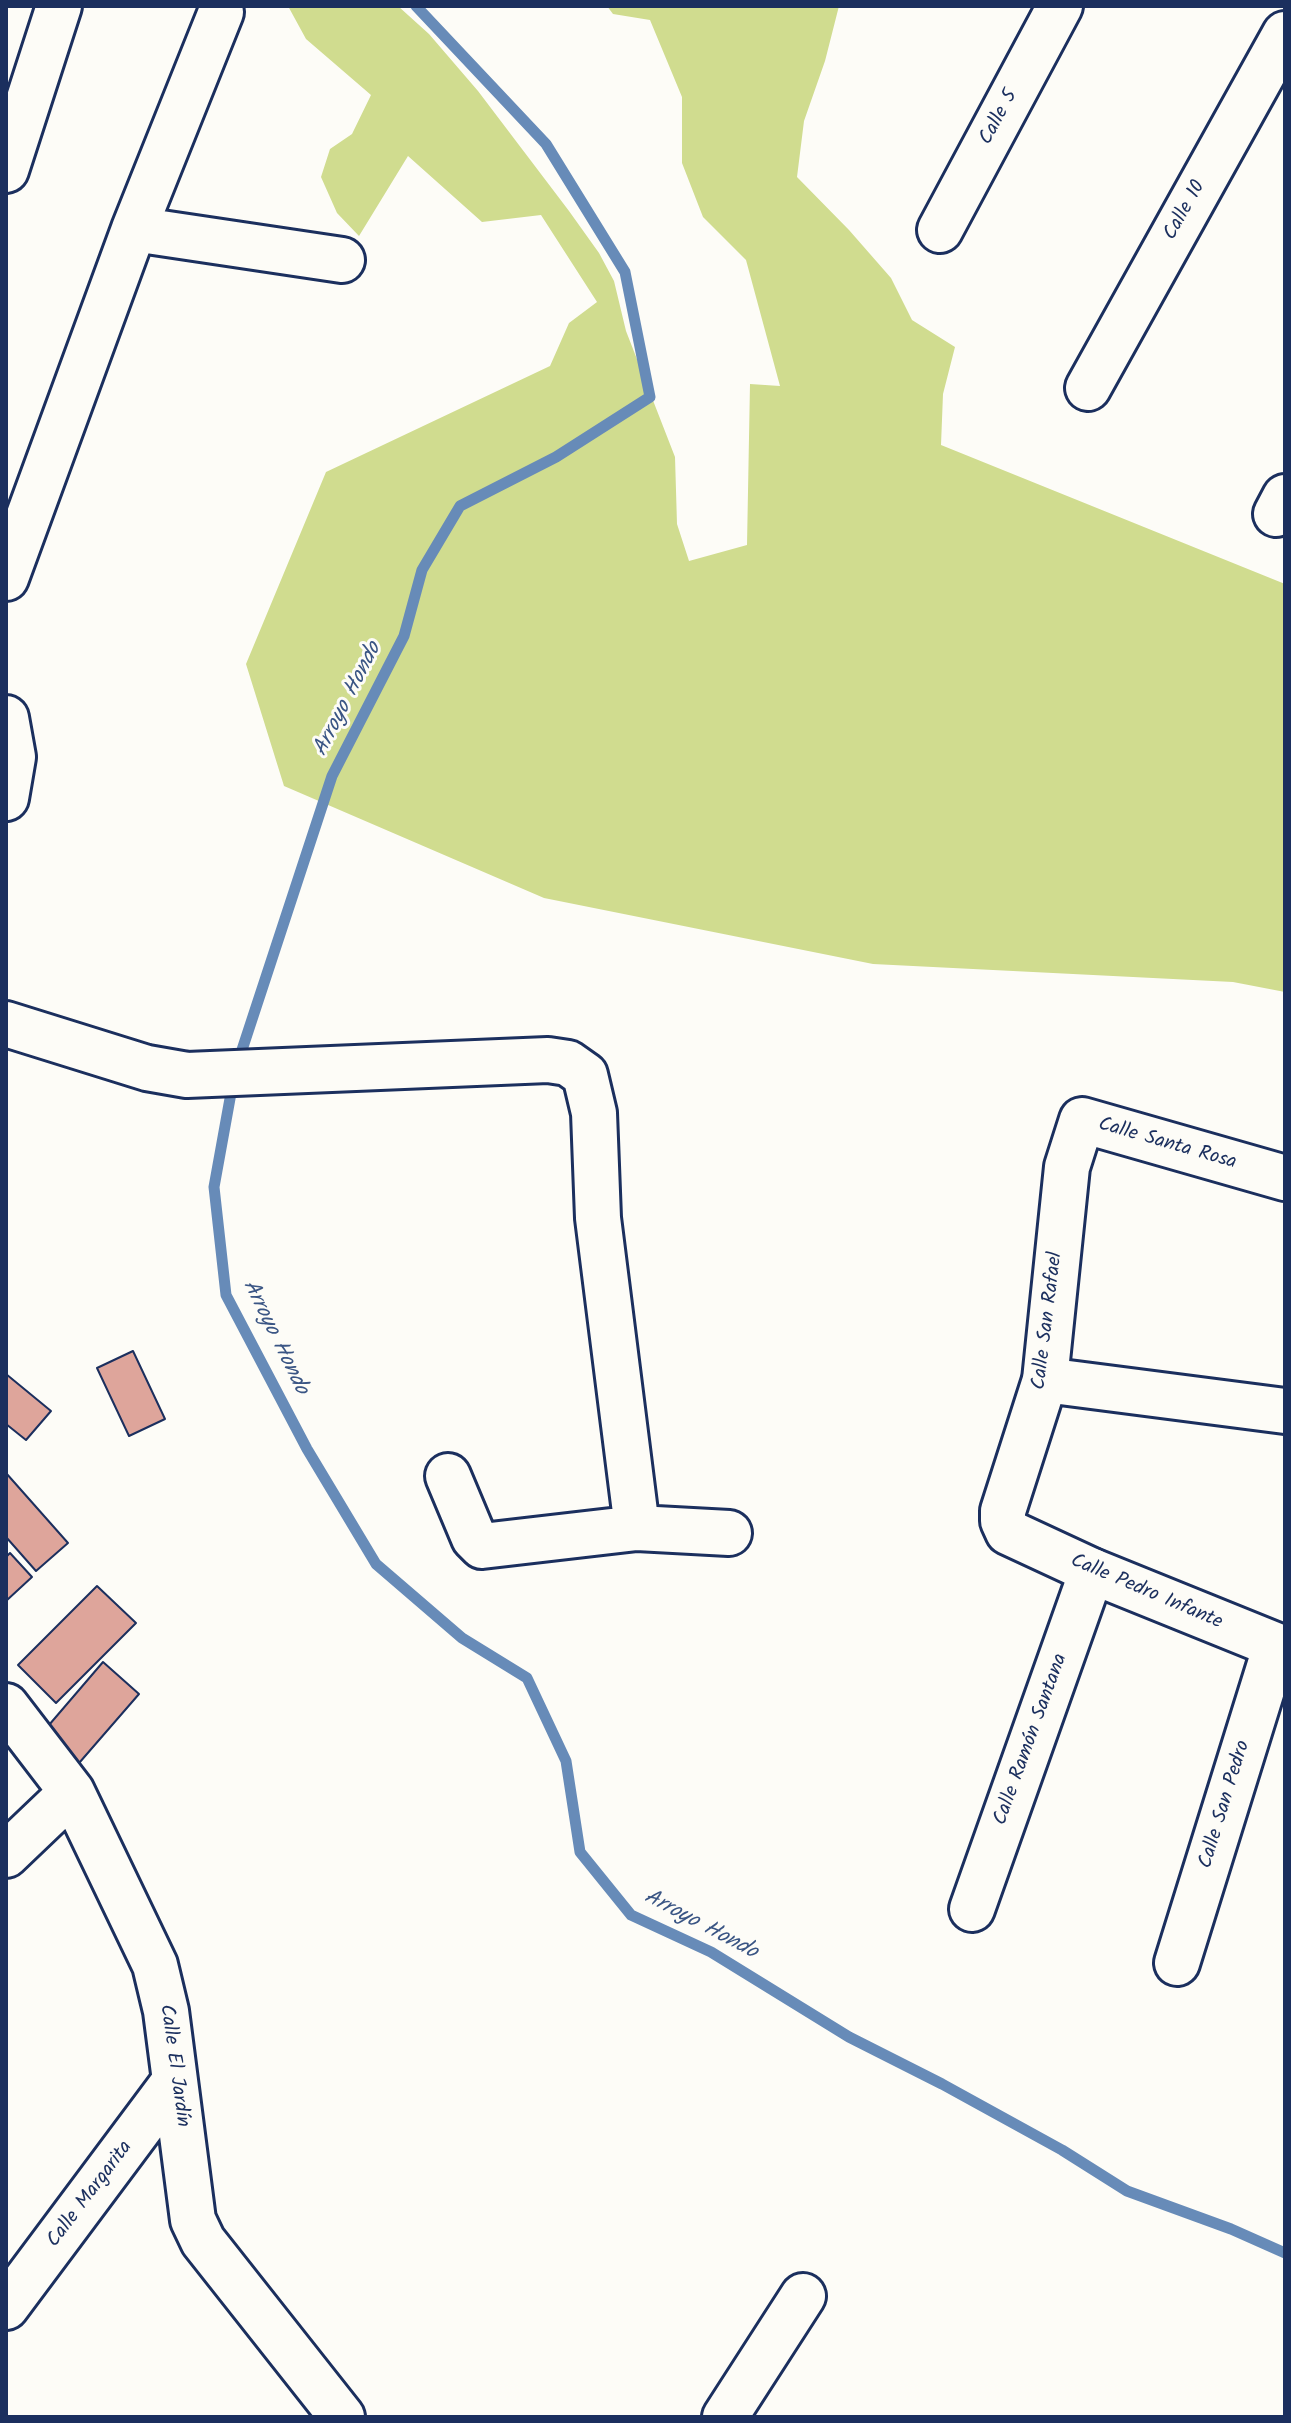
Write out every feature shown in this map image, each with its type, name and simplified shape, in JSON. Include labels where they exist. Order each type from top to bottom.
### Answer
[{"type":"street","points":[[6,170],[59,6]]},
{"type":"street","name":"Calle 5","points":[[940,230],[1060,6]]},
{"type":"street","points":[[6,578],[134,229],[221,12]]},
{"type":"street","name":"Calle 10","points":[[1088,388],[1285,34]]},
{"type":"street","points":[[134,229],[342,260]]},
{"type":"street","points":[[6,718],[13,757],[6,798]]},
{"type":"street","points":[[6,1024],[147,1068],[187,1075],[548,1060],[568,1063],[585,1075],[594,1113],[598,1218],[637,1528]]},
{"type":"street","name":"Calle Santa Rosa","points":[[1073,1152],[1082,1120],[1285,1178]]},
{"type":"street","name":"Calle San Rafael","points":[[1008,1532],[1003,1511],[1045,1380],[1067,1167],[1073,1152]]},
{"type":"street","points":[[1045,1380],[1285,1411]]},
{"type":"street","points":[[448,1476],[474,1538],[482,1546],[637,1528],[729,1533]]},
{"type":"street","name":"Calle Pedro Infante","points":[[1008,1532],[1092,1571],[1280,1648]]},
{"type":"street","name":"Calle Ramón Santana","points":[[972,1909],[1092,1571]]},
{"type":"street","name":"Calle San Pedro","points":[[1177,1963],[1280,1648]]},
{"type":"street","name":"Calle El Jardín","points":[[6,1706],[72,1792],[155,1965],[166,2011],[193,2220],[203,2241],[342,2417]]},
{"type":"street","points":[[6,1855],[72,1792]]},
{"type":"street","name":"Calle Margarita","points":[[6,2307],[174,2082]]},
{"type":"street","points":[[725,2417],[803,2296]]},
{"type":"green space","points":[[288,6],[398,6],[429,34],[478,91],[569,211],[599,253],[614,281],[626,331],[675,457],[677,524],[689,561],[747,545],[750,384],[780,386],[746,260],[703,217],[682,163],[682,97],[650,20],[613,14],[607,6],[839,6],[825,61],[804,121],[797,177],[891,278],[912,320],[955,347],[943,394],[941,445],[1285,584],[1285,992],[1233,982],[873,964],[544,898],[284,786],[246,664],[326,472],[550,366],[569,323],[597,302],[541,215],[482,222],[408,156],[359,236],[337,213],[321,177],[330,149],[352,134],[371,95],[306,39]]},
{"type":"building","points":[[133,1351],[165,1419],[129,1436],[97,1368]]},
{"type":"building","points":[[6,1374],[51,1411],[26,1440],[6,1424]]},
{"type":"building","points":[[6,1473],[68,1543],[36,1571],[6,1537]]},
{"type":"building","points":[[10,1553],[32,1577],[6,1601],[6,1557]]},
{"type":"building","points":[[97,1586],[136,1623],[56,1703],[18,1665]]},
{"type":"building","points":[[103,1662],[139,1694],[73,1770],[37,1739]]},
{"type":"waterway","name":"Arroyo Hondo","points":[[238,1062],[332,776],[404,636],[422,570],[460,506],[556,457],[650,397],[625,272],[546,144],[416,6]]},
{"type":"waterway","name":"Arroyo Hondo","points":[[233,1082],[214,1187],[226,1295],[307,1449],[376,1564],[462,1638],[527,1678],[566,1761],[580,1852],[631,1915],[711,1952],[849,2037],[1062,2150],[1127,2191],[1231,2229],[1285,2253]]}]
